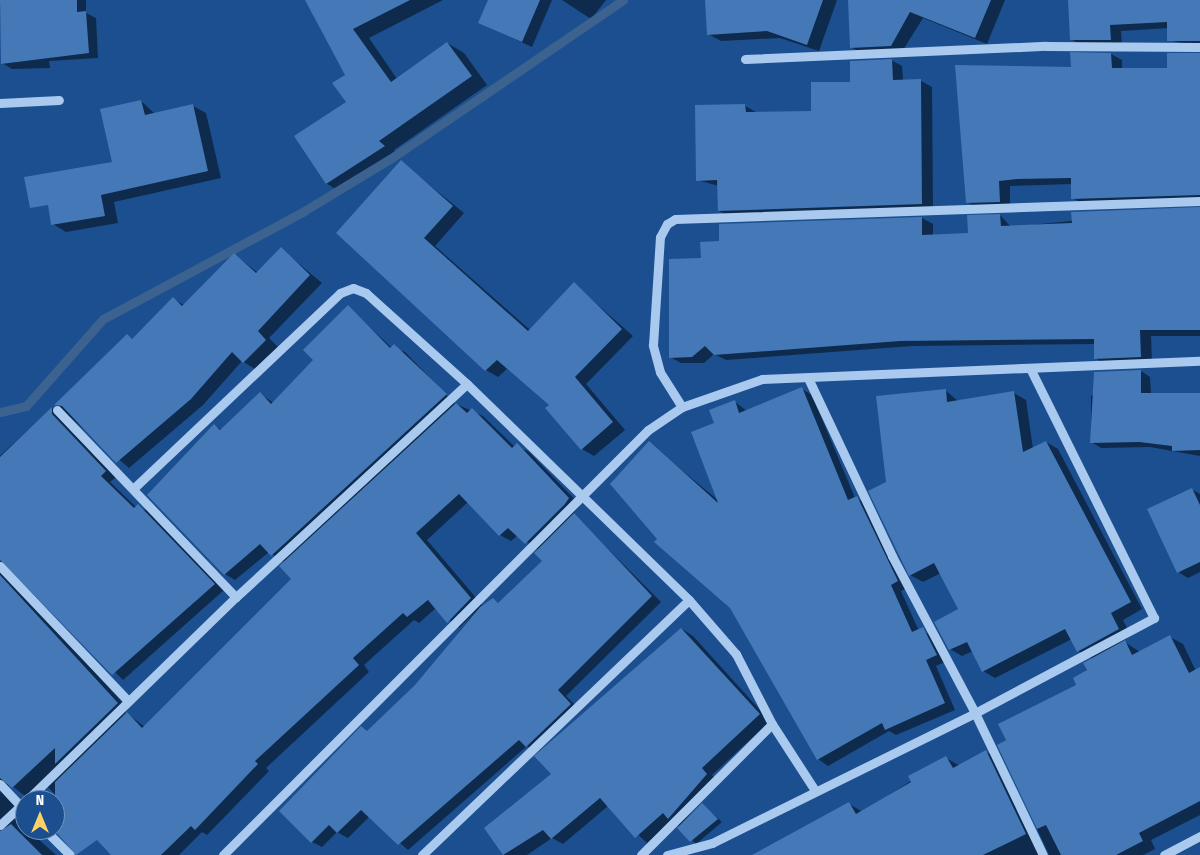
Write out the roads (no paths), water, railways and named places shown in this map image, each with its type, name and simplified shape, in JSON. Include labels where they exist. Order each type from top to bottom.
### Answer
[{"type":"street","points":[[745,59],[1046,46],[1200,47]]},
{"type":"street","points":[[0,103],[59,100]]},
{"type":"street","points":[[682,407],[660,372],[653,345],[660,237],[667,224],[676,219],[1200,201]]},
{"type":"street","points":[[134,487],[340,293],[353,288],[366,293],[467,384],[581,500],[689,600],[736,654],[772,724],[814,789]]},
{"type":"street","points":[[223,855],[581,500],[648,430],[682,407],[762,379],[1200,361]]},
{"type":"street","points":[[667,855],[712,843],[814,789],[975,713],[1154,618],[1030,368]]},
{"type":"street","points":[[808,378],[892,556],[975,713],[1043,855]]},
{"type":"street","points":[[39,790],[127,700],[467,384]]},
{"type":"street","points":[[57,410],[134,487],[236,597]]},
{"type":"street","points":[[0,566],[127,700]]},
{"type":"street","points":[[422,855],[689,600]]},
{"type":"street","points":[[641,855],[772,724]]},
{"type":"street","points":[[0,784],[15,797]]},
{"type":"street","points":[[0,825],[15,812]]},
{"type":"street","points":[[1164,855],[1200,836]]},
{"type":"street","points":[[55,840],[70,855]]},
{"type":"waterway","points":[[0,412],[26,406],[103,319],[304,211],[390,159],[623,0]]}]
